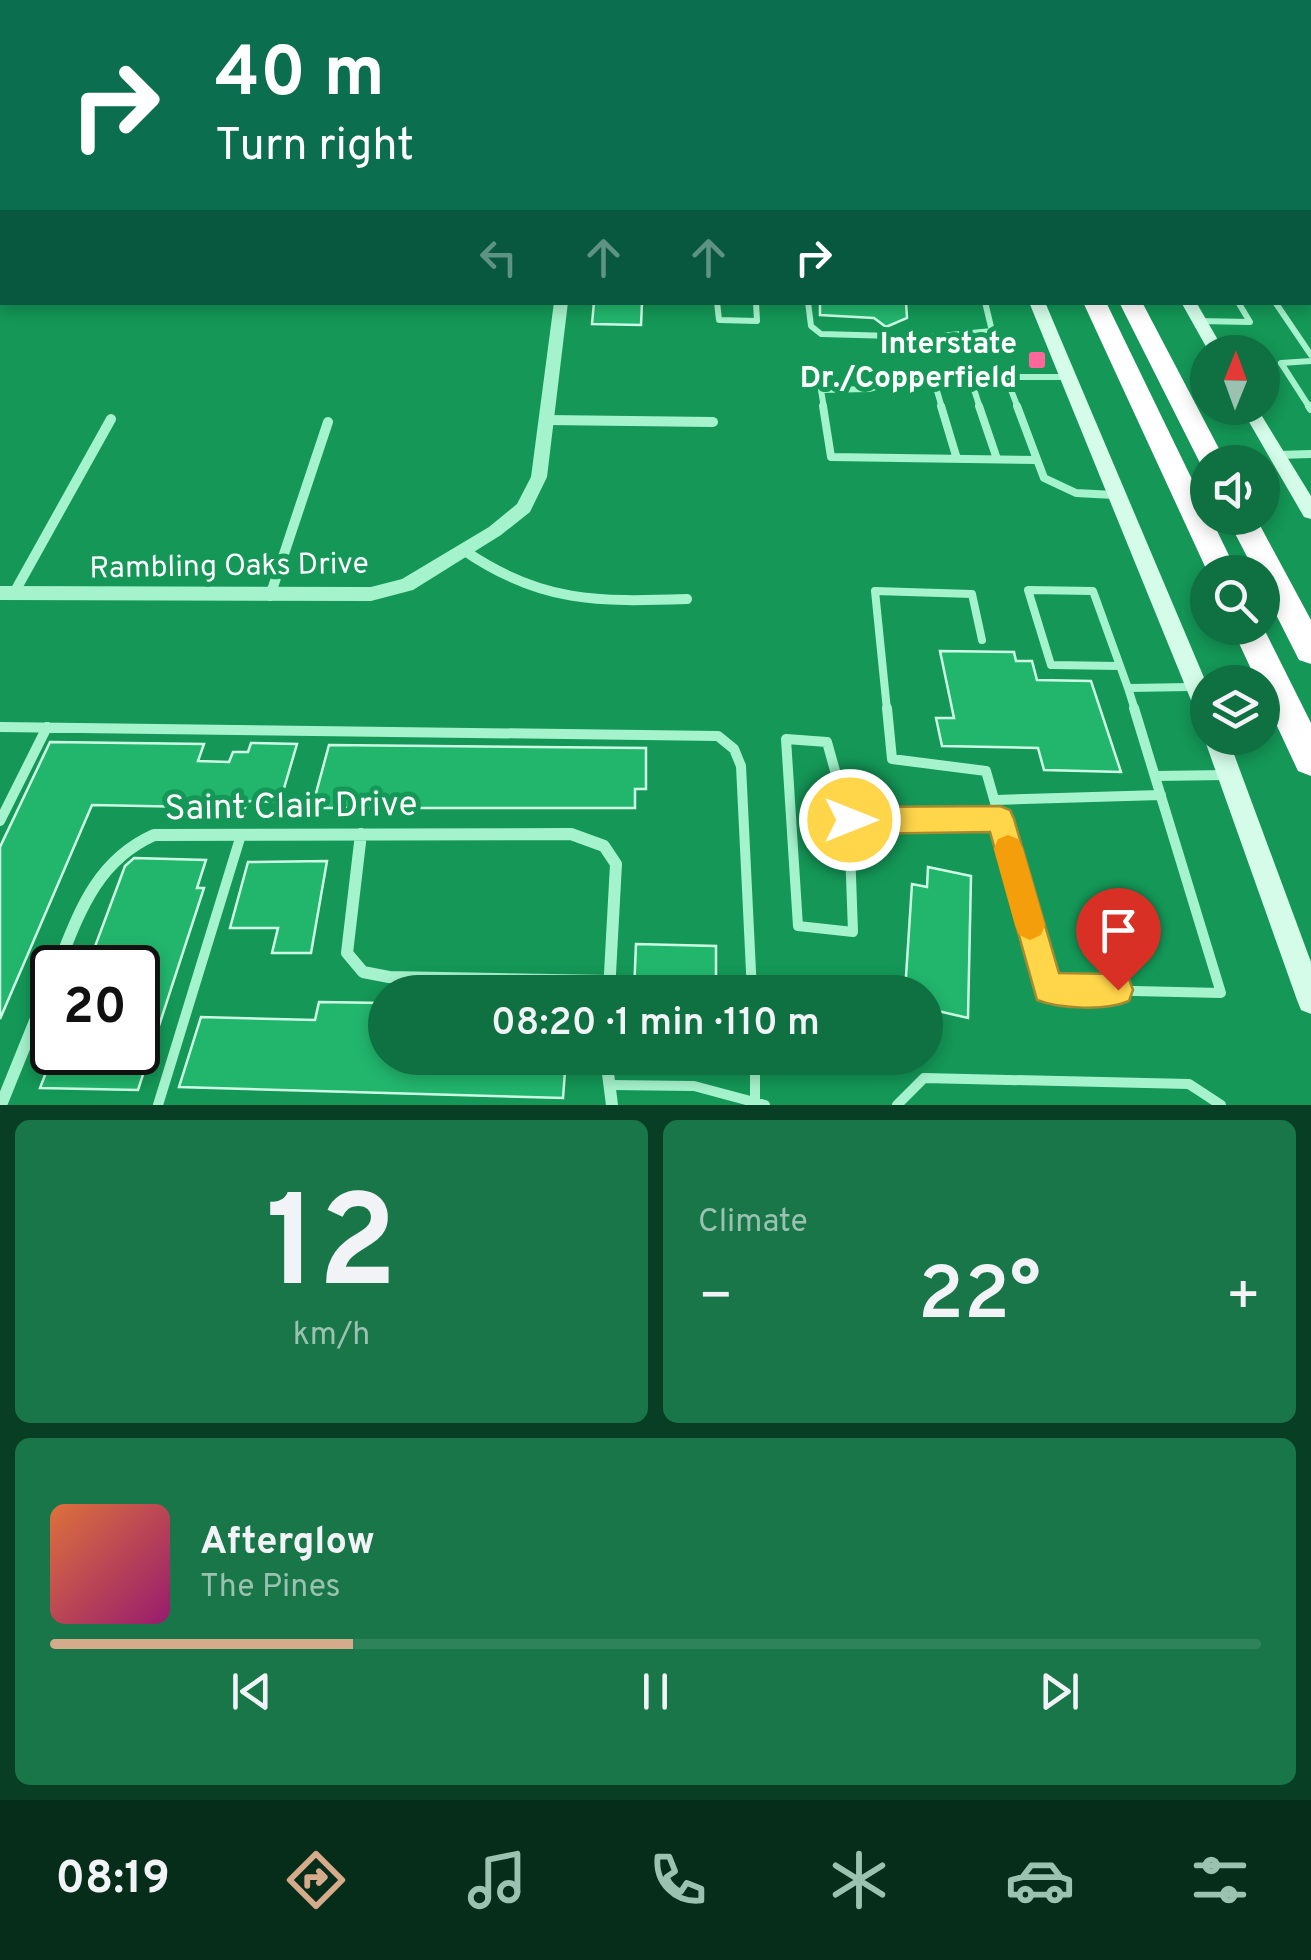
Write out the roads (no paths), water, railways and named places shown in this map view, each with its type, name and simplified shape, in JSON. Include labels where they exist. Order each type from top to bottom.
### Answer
[{"type":"highway","points":[[1095,305],[1214,555]]},
{"type":"highway","points":[[1132,305],[1204,445]]},
{"type":"highway","points":[[1251,535],[1311,651]]},
{"type":"highway","points":[[1256,645],[1311,760]]},
{"type":"main road","points":[[1038,305],[1190,672]]},
{"type":"main road","points":[[1190,305],[1207,335]]},
{"type":"main road","points":[[1280,459],[1311,512]]},
{"type":"main road","points":[[1223,755],[1311,1000]]},
{"type":"street","name":"Rambling Oaks Drive","points":[[7,593],[270,597],[372,594],[407,585],[511,519],[532,497],[547,420],[561,305]]},
{"type":"street","points":[[7,593],[111,419]]},
{"type":"street","points":[[547,420],[713,422]]},
{"type":"street","points":[[270,597],[328,422]]},
{"type":"street","points":[[465,551],[520,588],[552,598],[688,598]]},
{"type":"street","points":[[361,834],[347,953],[363,972],[412,975]]},
{"type":"street","name":"Saint Clair Drive","points":[[67,945],[89,891],[119,852],[154,835],[571,834],[598,840],[612,853],[616,864],[610,975]]},
{"type":"street","points":[[1,1105],[30,1033]]},
{"type":"street","points":[[609,1075],[612,1105]]},
{"type":"lane","points":[[718,305],[718,320],[757,321],[756,305]]},
{"type":"lane","points":[[808,305],[812,326],[820,334],[929,338],[957,331],[992,331],[986,305]]},
{"type":"lane","points":[[1198,321],[1250,322],[1240,305]]},
{"type":"lane","points":[[1277,305],[1311,358],[1281,363],[1311,409]]},
{"type":"lane","points":[[1036,460],[831,457],[821,390],[870,390],[910,377],[1070,377]]},
{"type":"lane","points":[[934,377],[957,459]]},
{"type":"lane","points":[[970,377],[997,460]]},
{"type":"lane","points":[[1006,377],[1044,478],[1076,493],[1118,496]]},
{"type":"lane","points":[[1280,454],[1311,454]]},
{"type":"lane","points":[[982,640],[972,594],[874,591],[892,759],[986,771],[1048,988],[1222,993],[1128,688],[1093,590],[1028,590],[1051,665],[1120,666]]},
{"type":"lane","points":[[1128,688],[1190,687]]},
{"type":"lane","points":[[0,727],[718,736],[734,749],[741,766],[751,975]]},
{"type":"lane","points":[[0,820],[47,727]]},
{"type":"lane","points":[[786,740],[827,742],[850,820],[853,932],[798,926],[786,740]]},
{"type":"lane","points":[[1155,776],[1231,775]]},
{"type":"lane","points":[[995,800],[1161,795]]},
{"type":"lane","points":[[850,820],[1000,819]]},
{"type":"lane","points":[[158,1105],[242,836]]},
{"type":"lane","points":[[610,1085],[694,1086],[760,1104],[757,1075]]},
{"type":"lane","points":[[897,1105],[924,1078],[1188,1084],[1221,1105]]},
{"type":"place","name":"Interstate Dr./Copperfield","points":[[1037,360]]}]
